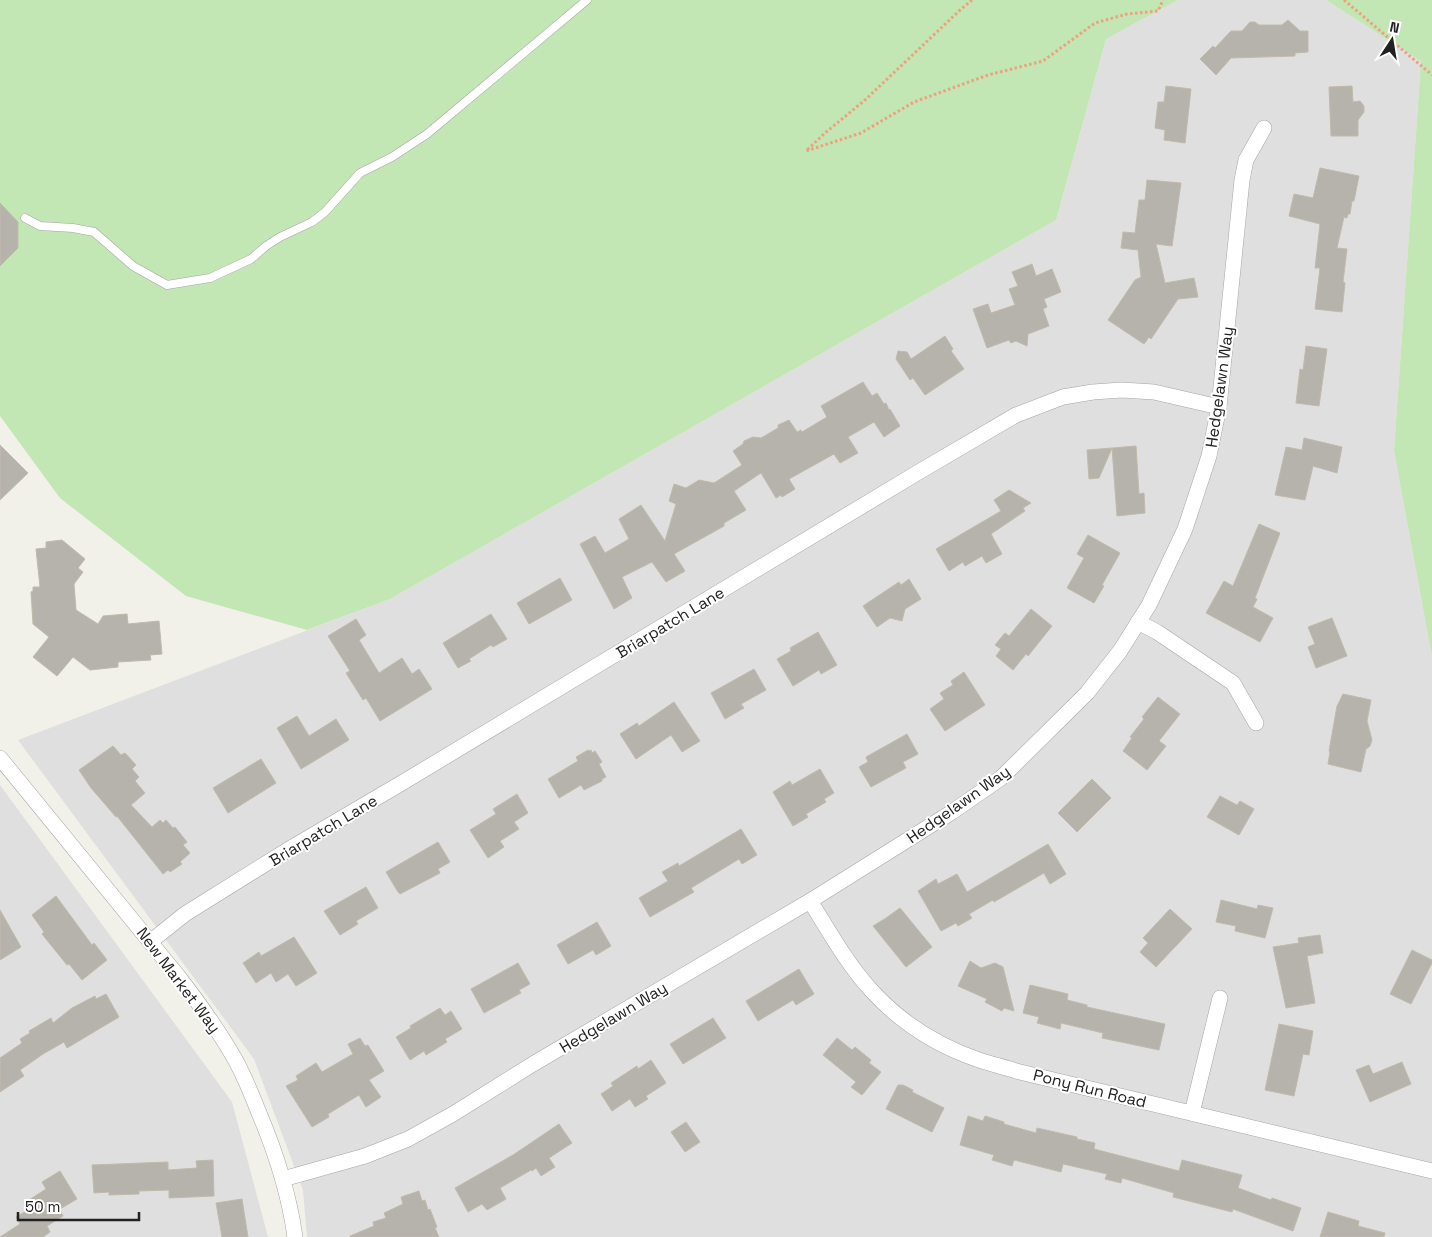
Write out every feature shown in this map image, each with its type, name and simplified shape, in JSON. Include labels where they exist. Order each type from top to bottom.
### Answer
[{"type":"street","name":"Hedgelawn Way","points":[[284,1179],[365,1156],[408,1139],[810,901],[952,812],[1001,778],[1086,693],[1120,651],[1149,605],[1185,530],[1209,456],[1219,407],[1242,180],[1246,160],[1264,128]]},
{"type":"street","name":"Briarpatch Lane","points":[[150,942],[185,914],[286,851],[1016,415],[1063,396],[1122,390],[1154,392],[1219,407]]},
{"type":"street","points":[[1138,622],[1157,632],[1233,682],[1256,723]]},
{"type":"street","name":"New Market Way","points":[[0,758],[200,1005],[236,1060],[264,1125],[284,1179],[295,1237]]},
{"type":"street","name":"Pony Run Road","points":[[810,901],[848,961],[884,1005],[925,1035],[953,1050],[980,1061],[1432,1171]]},
{"type":"street","points":[[1192,1113],[1220,998]]},
{"type":"lane","points":[[25,218],[40,226],[73,228],[94,232],[133,266],[167,285],[210,278],[251,259],[266,246],[312,222],[325,212],[360,173],[392,157],[427,134],[587,0]]},
{"type":"path","points":[[972,0],[959,10],[865,100],[825,132],[806,151],[861,133],[914,102],[988,75],[1043,61],[1095,23],[1127,14],[1158,11],[1163,0]]},
{"type":"path","points":[[1344,0],[1432,75]]},
{"type":"shaded area","points":[[1178,0],[1326,0],[1421,61],[1394,451],[1432,657],[1432,1237],[307,1237],[303,1190],[254,1059],[18,740],[390,599],[1056,220],[1106,39]]},
{"type":"shaded area","points":[[0,785],[232,1102],[268,1237],[0,1237]]},
{"type":"green space","points":[[0,0],[1178,0],[1106,39],[1056,220],[390,599],[307,630],[186,596],[60,498],[0,416]]},
{"type":"green space","points":[[1326,0],[1432,0],[1432,657],[1394,451],[1421,61]]},
{"type":"building","points":[[1288,20],[1300,31],[1308,31],[1308,52],[1295,53],[1295,56],[1231,58],[1216,75],[1200,59],[1213,46],[1215,48],[1231,31],[1242,31],[1250,22],[1255,22],[1259,25],[1282,25]]},
{"type":"building","points":[[1166,86],[1191,89],[1185,143],[1164,140],[1165,130],[1155,128],[1158,102],[1164,102]]},
{"type":"building","points":[[1352,86],[1353,102],[1360,101],[1364,106],[1364,112],[1358,120],[1358,136],[1331,136],[1329,87]]},
{"type":"building","points":[[1320,168],[1359,176],[1354,201],[1352,201],[1350,214],[1348,214],[1347,218],[1344,217],[1337,248],[1347,249],[1342,312],[1315,309],[1320,268],[1315,268],[1320,224],[1289,216],[1294,194],[1313,198]]},
{"type":"building","points":[[1147,180],[1181,183],[1172,246],[1156,244],[1165,283],[1194,278],[1198,297],[1178,299],[1151,339],[1149,337],[1144,344],[1108,320],[1135,280],[1141,277],[1138,250],[1121,248],[1123,232],[1135,233],[1139,200],[1145,200]]},
{"type":"building","points":[[0,203],[18,222],[18,248],[0,266]]},
{"type":"building","points":[[1032,264],[1036,276],[1052,269],[1061,292],[1044,299],[1047,307],[1043,309],[1049,326],[1028,334],[1027,346],[1016,341],[1011,343],[1009,340],[987,348],[973,309],[988,304],[991,313],[1015,305],[1009,289],[1018,286],[1012,272]]},
{"type":"building","points":[[945,336],[953,349],[951,351],[964,369],[925,395],[913,378],[910,380],[896,359],[898,351],[907,352],[911,359]]},
{"type":"building","points":[[1306,346],[1327,349],[1319,406],[1296,403],[1300,369],[1303,370]]},
{"type":"building","points":[[863,382],[872,396],[877,393],[884,404],[886,403],[900,426],[884,437],[874,422],[848,437],[858,453],[840,463],[834,454],[789,479],[795,489],[782,497],[781,495],[776,498],[761,473],[734,491],[746,510],[724,523],[724,526],[674,554],[685,571],[666,582],[652,562],[622,577],[632,598],[614,609],[580,544],[595,536],[605,553],[629,539],[619,519],[641,505],[665,541],[676,504],[669,501],[674,484],[686,488],[699,480],[714,483],[742,465],[733,451],[743,444],[744,441],[753,437],[761,438],[778,428],[778,425],[789,420],[797,432],[801,430],[802,432],[827,417],[821,406]]},
{"type":"building","points":[[1304,438],[1342,447],[1337,473],[1313,466],[1305,500],[1275,495],[1286,447],[1302,450]]},
{"type":"building","points":[[0,445],[28,473],[0,500]]},
{"type":"building","points":[[1136,446],[1139,494],[1144,493],[1145,513],[1117,516],[1112,448]]},
{"type":"building","points":[[1112,448],[1099,478],[1089,479],[1087,450]]},
{"type":"building","points":[[1009,490],[1031,503],[1023,508],[1025,511],[991,534],[1002,554],[986,563],[982,556],[965,566],[963,562],[949,571],[936,549],[1001,511],[994,500]]},
{"type":"building","points":[[1259,524],[1280,533],[1253,607],[1273,618],[1260,642],[1206,613],[1224,581],[1233,586]]},
{"type":"building","points":[[1088,535],[1120,553],[1094,603],[1067,588],[1084,558],[1077,554]]},
{"type":"building","points":[[62,540],[85,559],[78,568],[83,572],[74,584],[76,610],[98,624],[103,616],[127,614],[128,624],[159,621],[162,654],[150,655],[151,660],[118,662],[118,667],[90,670],[73,657],[57,676],[33,657],[49,637],[33,624],[31,592],[33,587],[40,587],[36,549],[46,548],[46,542]]},
{"type":"building","points":[[560,578],[572,600],[529,624],[517,603]]},
{"type":"building","points":[[909,579],[921,599],[905,609],[902,621],[890,618],[877,627],[863,606],[899,582],[901,585]]},
{"type":"building","points":[[1031,609],[1052,626],[1028,656],[1026,654],[1013,670],[996,656],[1001,649],[995,645],[1005,633],[1009,636]]},
{"type":"building","points":[[491,614],[507,639],[493,647],[491,645],[469,659],[471,661],[458,668],[443,643]]},
{"type":"building","points":[[1332,618],[1347,656],[1316,668],[1308,647],[1315,644],[1308,627]]},
{"type":"building","points":[[356,619],[366,635],[359,640],[379,673],[402,658],[412,674],[419,669],[432,689],[380,721],[366,698],[363,700],[346,673],[350,671],[328,636]]},
{"type":"building","points":[[818,632],[837,665],[821,674],[819,670],[793,686],[777,659],[791,651],[790,648]]},
{"type":"building","points":[[754,669],[766,690],[741,704],[744,708],[725,719],[711,693]]},
{"type":"building","points":[[964,672],[985,705],[945,731],[930,709],[944,699],[940,693],[953,685],[951,681]]},
{"type":"building","points":[[1343,694],[1371,700],[1367,721],[1372,740],[1370,746],[1366,749],[1361,772],[1328,764],[1337,706]]},
{"type":"building","points":[[1158,697],[1180,714],[1159,741],[1166,746],[1147,770],[1123,751],[1132,738],[1130,737],[1144,719],[1142,717]]},
{"type":"building","points":[[674,702],[700,741],[682,752],[671,735],[636,759],[620,734],[637,723],[639,726]]},
{"type":"building","points":[[297,716],[309,736],[336,719],[349,740],[301,769],[277,728]]},
{"type":"building","points":[[907,734],[918,754],[903,762],[906,768],[871,787],[859,767],[868,762],[866,757]]},
{"type":"building","points":[[113,746],[121,755],[125,753],[136,765],[132,769],[139,777],[135,781],[145,793],[131,805],[152,827],[160,820],[163,823],[166,820],[173,828],[175,827],[187,842],[183,845],[190,853],[180,862],[182,864],[170,872],[168,870],[163,874],[117,816],[91,788],[79,770]]},
{"type":"building","points":[[591,750],[592,753],[595,751],[602,762],[599,764],[606,777],[584,790],[581,785],[559,798],[548,779],[578,761],[576,757]]},
{"type":"building","points":[[261,759],[276,783],[228,813],[213,788]]},
{"type":"building","points":[[820,769],[834,793],[824,799],[826,802],[806,814],[808,817],[793,826],[773,792],[790,781],[792,785]]},
{"type":"building","points":[[1092,779],[1111,798],[1077,832],[1058,813]]},
{"type":"building","points":[[517,794],[528,813],[514,822],[519,829],[500,841],[504,847],[488,858],[470,830],[496,814],[493,809]]},
{"type":"building","points":[[1220,796],[1237,805],[1240,801],[1254,809],[1239,835],[1207,817]]},
{"type":"building","points":[[741,829],[757,855],[742,864],[739,859],[691,888],[694,892],[650,917],[639,898],[668,881],[662,872],[678,863],[679,866]]},
{"type":"building","points":[[438,842],[450,862],[438,869],[440,873],[400,894],[386,872]]},
{"type":"building","points":[[1048,844],[1066,874],[1050,884],[1044,873],[969,914],[972,918],[958,926],[956,923],[941,931],[918,891],[936,879],[938,884],[957,874],[967,892]]},
{"type":"building","points":[[366,887],[378,908],[356,921],[358,924],[340,935],[324,911]]},
{"type":"building","points":[[56,896],[92,945],[94,943],[107,960],[82,980],[42,934],[44,932],[32,915]]},
{"type":"building","points":[[1221,900],[1257,909],[1258,905],[1273,908],[1265,938],[1235,931],[1236,926],[1216,922]]},
{"type":"building","points":[[900,908],[932,947],[906,967],[873,926]]},
{"type":"building","points":[[1170,909],[1192,929],[1156,967],[1140,952],[1148,943],[1143,938]]},
{"type":"building","points":[[0,910],[21,947],[0,960]]},
{"type":"building","points":[[597,922],[611,946],[596,955],[593,950],[568,964],[557,945]]},
{"type":"building","points":[[1320,935],[1323,953],[1307,956],[1315,1003],[1286,1008],[1273,947],[1299,943],[1298,938]]},
{"type":"building","points":[[294,937],[317,973],[296,986],[288,974],[276,982],[271,973],[256,983],[243,963],[259,952],[261,956]]},
{"type":"building","points":[[1412,950],[1432,960],[1432,963],[1411,1004],[1390,994]]},
{"type":"building","points":[[970,961],[981,968],[995,963],[1003,967],[1014,1011],[1004,1008],[1002,1011],[985,1002],[987,999],[958,986]]},
{"type":"building","points":[[518,963],[530,984],[519,990],[521,993],[484,1013],[471,989]]},
{"type":"building","points":[[799,969],[814,994],[796,1005],[793,1000],[758,1021],[746,1001]]},
{"type":"building","points":[[1030,985],[1068,994],[1067,1000],[1087,1005],[1087,1007],[1165,1024],[1159,1050],[1102,1038],[1103,1033],[1061,1023],[1060,1029],[1037,1023],[1039,1017],[1023,1013]]},
{"type":"building","points":[[106,994],[119,1017],[67,1048],[64,1042],[43,1054],[20,1070],[24,1076],[0,1092],[0,1058],[22,1043],[20,1039],[30,1033],[29,1031],[51,1018],[53,1023],[72,1008],[95,996],[96,999]]},
{"type":"building","points":[[440,1008],[445,1015],[451,1011],[462,1029],[445,1039],[447,1042],[426,1055],[424,1051],[410,1060],[396,1037]]},
{"type":"building","points":[[713,1018],[726,1038],[683,1064],[670,1044]]},
{"type":"building","points":[[1279,1024],[1313,1031],[1309,1055],[1303,1054],[1294,1096],[1265,1090]]},
{"type":"building","points":[[360,1038],[365,1046],[368,1045],[384,1071],[369,1080],[381,1097],[366,1107],[359,1095],[328,1114],[329,1117],[312,1127],[286,1086],[298,1080],[296,1076],[316,1063],[322,1072],[353,1054],[348,1044]]},
{"type":"building","points":[[837,1038],[852,1050],[855,1047],[871,1060],[869,1063],[881,1072],[862,1095],[851,1087],[856,1082],[823,1055]]},
{"type":"building","points":[[651,1060],[666,1083],[646,1096],[648,1099],[635,1107],[630,1099],[612,1111],[601,1094],[613,1086],[611,1083],[637,1066],[638,1069]]},
{"type":"building","points":[[1402,1062],[1411,1084],[1370,1102],[1356,1070],[1369,1065],[1373,1074]]},
{"type":"building","points":[[898,1085],[903,1085],[913,1090],[912,1092],[944,1108],[932,1132],[886,1109]]},
{"type":"building","points":[[968,1116],[983,1121],[985,1116],[1004,1122],[1004,1124],[1036,1133],[1037,1128],[1077,1137],[1077,1139],[1095,1143],[1094,1149],[1179,1171],[1182,1160],[1242,1175],[1238,1188],[1301,1208],[1293,1231],[1233,1209],[1232,1212],[1173,1197],[1174,1193],[1122,1178],[1121,1183],[1105,1179],[1107,1174],[1063,1164],[1061,1172],[1014,1160],[1012,1166],[992,1160],[994,1155],[960,1145]]},
{"type":"building","points":[[686,1122],[700,1142],[685,1152],[671,1132]]},
{"type":"building","points":[[559,1124],[572,1143],[549,1158],[555,1167],[541,1176],[536,1168],[531,1170],[500,1188],[506,1199],[487,1210],[482,1204],[468,1212],[455,1188],[513,1155]]},
{"type":"building","points":[[213,1160],[214,1196],[169,1198],[169,1190],[139,1191],[139,1194],[109,1195],[109,1192],[94,1193],[92,1165],[168,1162],[168,1170],[197,1168],[196,1161]]},
{"type":"building","points":[[60,1171],[77,1199],[60,1209],[63,1216],[47,1226],[50,1232],[43,1237],[0,1237],[20,1224],[16,1217],[33,1207],[29,1200],[46,1189],[42,1182]]},
{"type":"building","points":[[419,1191],[422,1201],[425,1200],[428,1210],[430,1209],[439,1237],[350,1237],[374,1226],[373,1222],[386,1218],[384,1213],[403,1204],[401,1197]]},
{"type":"building","points":[[242,1199],[248,1237],[222,1237],[216,1203]]},
{"type":"building","points":[[1328,1212],[1359,1221],[1358,1226],[1385,1233],[1384,1237],[1320,1237]]}]
